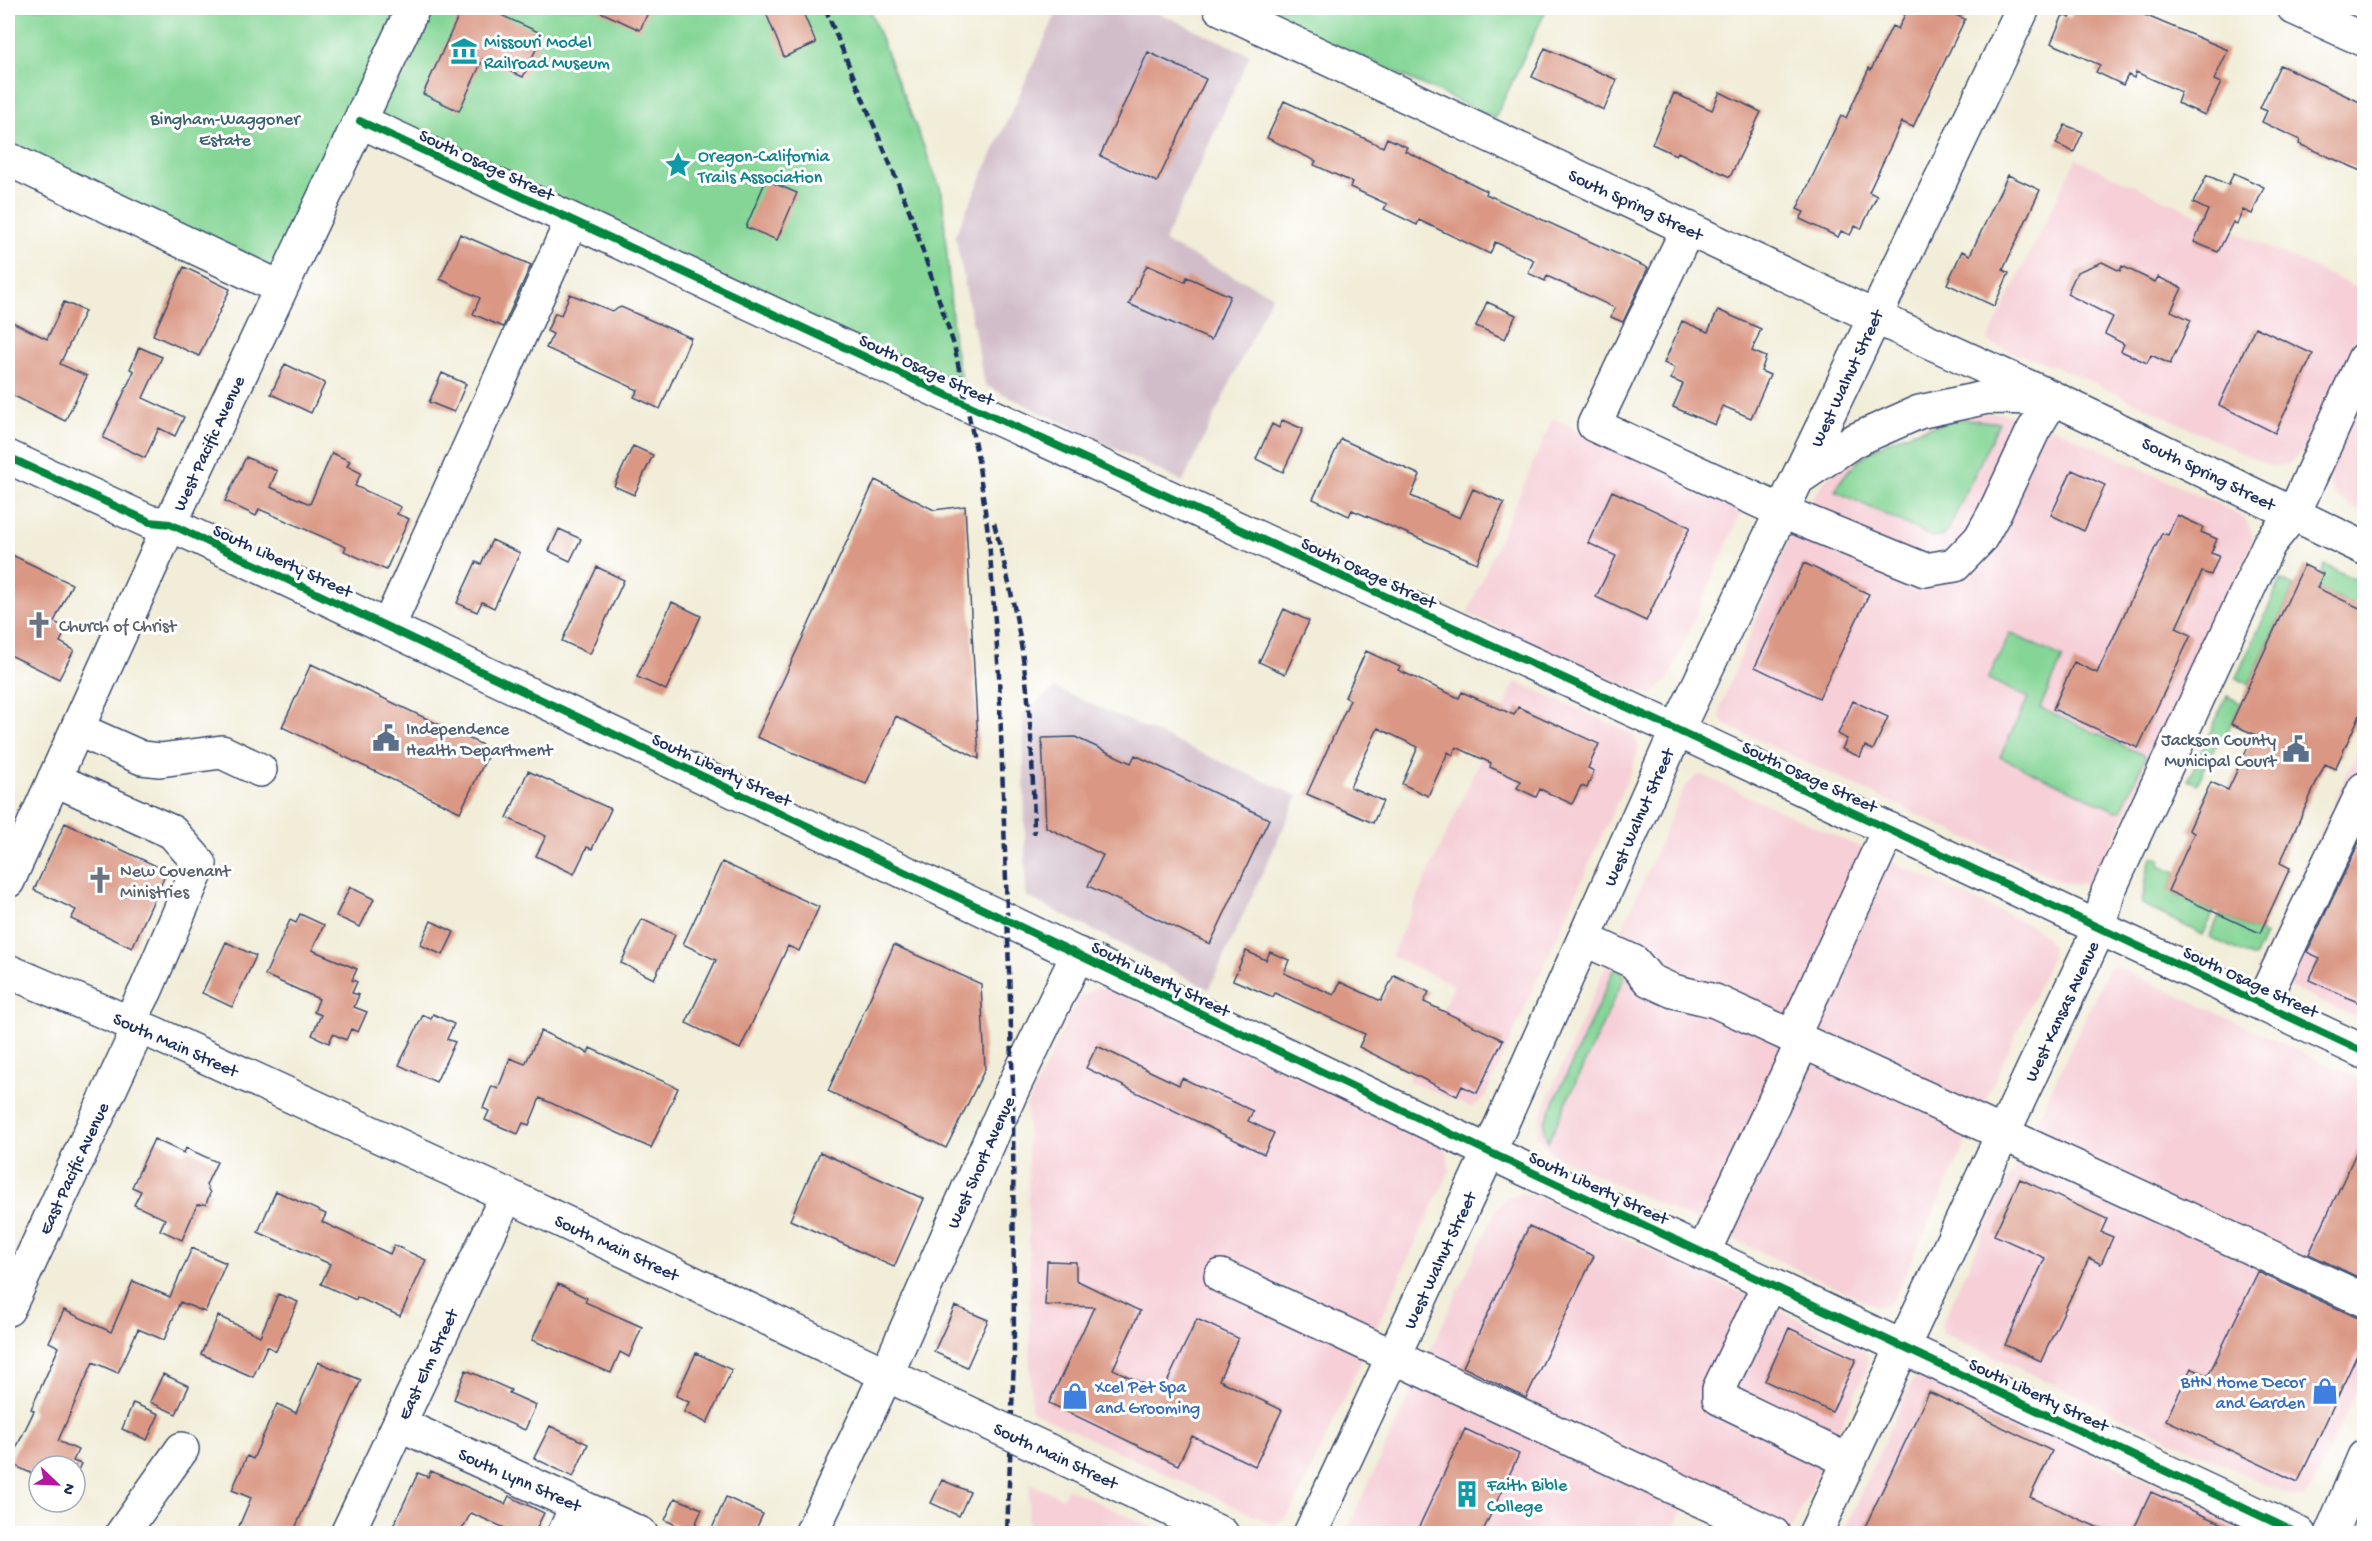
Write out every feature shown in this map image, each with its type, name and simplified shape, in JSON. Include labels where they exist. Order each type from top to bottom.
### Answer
[{"type":"street","name":"West Pacific Avenue","points":[[8,881],[170,524],[413,8]]},
{"type":"street","name":"South Spring Street","points":[[1220,8],[1875,317],[2054,398],[2364,548]]},
{"type":"street","name":"West Walnut Street","points":[[1310,1533],[1489,1152],[1677,730],[2023,8]]},
{"type":"street","points":[[2294,8],[2364,40]]},
{"type":"street","name":"South Osage Street","points":[[360,121],[987,414],[1677,730],[2364,1052]]},
{"type":"street","points":[[8,159],[281,288]]},
{"type":"street","points":[[388,627],[572,220]]},
{"type":"street","points":[[1688,228],[1594,425],[1783,512],[1925,570],[1955,565],[1980,539],[2033,431],[2054,398]]},
{"type":"street","name":"West Kansas Avenue","points":[[1815,1533],[2100,927],[2108,892],[2269,544],[2294,513],[2364,359]]},
{"type":"street","name":"South Spring Street","points":[[1800,477],[1854,441],[1919,412],[1988,397],[2054,398]]},
{"type":"street","name":"South Liberty Street","points":[[8,457],[150,522],[170,524],[1078,954],[1489,1152],[2299,1533]]},
{"type":"street","points":[[77,729],[142,758],[160,760],[222,752],[260,770]]},
{"type":"street","name":"East Pacific Avenue","points":[[8,1309],[134,1025],[146,990],[200,864],[172,832],[54,779]]},
{"type":"street","points":[[2262,1003],[2364,789]]},
{"type":"street","points":[[1703,1253],[1889,829]]},
{"type":"street","points":[[1584,939],[1634,962],[1649,980],[1687,996],[1715,1001],[2364,1300]]},
{"type":"street","name":"West Short Avenue","points":[[811,1533],[887,1373],[1013,1088],[1078,954]]},
{"type":"street","name":"South Main Street","points":[[8,971],[134,1025],[507,1195],[1222,1533]]},
{"type":"street","name":"East Elm Street","points":[[347,1533],[507,1195]]},
{"type":"street","points":[[1221,1276],[1773,1533]]},
{"type":"street","points":[[1769,1284],[1719,1389],[1719,1398],[1849,1461]]},
{"type":"street","name":"South Lynn Street","points":[[399,1424],[571,1519],[641,1533]]},
{"type":"street","points":[[122,1533],[182,1449]]},
{"type":"street","points":[[2331,1533],[2364,1457]]},
{"type":"shaded area","points":[[1059,8],[1148,8],[1250,55],[1164,242],[1272,295],[1183,482],[985,385],[955,235]]},
{"type":"shaded area","points":[[2076,159],[2364,291],[2364,321],[2303,451],[2289,464],[2272,467],[2090,381],[1987,341]]},
{"type":"shaded area","points":[[2364,393],[2364,514],[2336,497],[2328,481],[2329,470]]},
{"type":"shaded area","points":[[1956,413],[2002,413],[2025,418],[2061,431],[2236,513],[2245,519],[2251,531],[2252,540],[2247,555],[2099,871],[2088,882],[2077,885],[2064,883],[1726,725],[1720,718],[1721,705],[1791,533],[1824,482],[1846,459]]},
{"type":"shaded area","points":[[1553,418],[1743,508],[1668,680],[1652,694],[1633,689],[1467,613]]},
{"type":"shaded area","points":[[1516,681],[1633,734],[1639,747],[1634,764],[1484,1099],[1471,1107],[1408,1081],[1454,985],[1391,956]]},
{"type":"shaded area","points":[[1055,688],[1298,796],[1209,989],[1026,896],[1023,713]]},
{"type":"shaded area","points":[[2364,737],[2364,1022],[2256,971]]},
{"type":"shaded area","points":[[1702,775],[2036,928],[2052,946],[2050,961],[1893,1300],[1886,1306],[1875,1306],[1551,1153],[1537,1135],[1540,1116],[1685,786],[1697,776]]},
{"type":"shaded area","points":[[2115,966],[2364,1081],[2364,1374],[2311,1489],[2303,1498],[2293,1497],[1941,1332],[1942,1322],[2106,973],[2108,969]]},
{"type":"shaded area","points":[[1098,987],[1117,992],[1440,1144],[1448,1154],[1449,1171],[1292,1511],[1276,1524],[1031,1411],[1027,1105],[1078,998]]},
{"type":"shaded area","points":[[1522,1193],[1536,1196],[1865,1351],[1869,1358],[1866,1371],[1790,1532],[1694,1487],[1671,1533],[1345,1534],[1496,1209],[1507,1197]]},
{"type":"shaded area","points":[[1923,1377],[2261,1533],[1842,1534],[1911,1383],[1916,1378]]},
{"type":"shaded area","points":[[1030,1483],[1062,1498],[1067,1488],[1164,1533],[1027,1533]]},
{"type":"green space","name":"Bingham-Waggoner Estate","points":[[8,8],[869,8],[942,193],[954,345],[966,404],[362,122],[281,288],[8,157]]},
{"type":"green space","points":[[1255,8],[1547,8],[1495,118]]},
{"type":"green space","points":[[1964,419],[1999,423],[1949,528],[1942,536],[1933,537],[1835,491],[1845,475],[1873,450],[1908,433]]},
{"type":"green space","points":[[2325,565],[2364,584],[2364,594],[2360,592],[2354,605],[2317,588]]},
{"type":"green space","points":[[2281,580],[2294,586],[2249,684],[2236,678]]},
{"type":"green space","points":[[2010,633],[2063,658],[2040,708],[2146,756],[2121,810],[2116,811],[2000,757],[2028,698],[1988,679]]},
{"type":"green space","points":[[2227,696],[2241,703],[2221,744],[2217,743],[2197,784],[2188,780]]},
{"type":"green space","points":[[2153,856],[2161,860],[2159,865],[2176,872],[2168,891],[2214,912],[2203,935],[2142,904],[2149,863]]},
{"type":"green space","points":[[2220,915],[2265,935],[2254,958],[2209,937]]},
{"type":"green space","points":[[1616,966],[1625,976],[1548,1142],[1544,1131],[1545,1122]]},
{"type":"building","name":"Missouri Model Railroad Museum","points":[[462,8],[507,8],[503,16],[543,34],[523,77],[483,59],[459,111],[423,94]]},
{"type":"building","name":"Missouri Model Railroad Museum","points":[[592,8],[650,8],[640,30]]},
{"type":"building","points":[[764,8],[801,8],[816,43],[784,57]]},
{"type":"building","points":[[1908,8],[1940,8],[1965,19],[1913,127],[1902,122],[1869,192],[1877,196],[1861,229],[1855,226],[1850,235],[1841,231],[1838,237],[1800,219],[1804,212],[1797,209],[1841,116],[1846,118],[1892,26],[1898,29]]},
{"type":"building","points":[[2075,8],[2128,8],[2228,50],[2214,80],[2221,83],[2205,115],[2177,103],[2181,92],[2136,72],[2134,78],[2128,75],[2123,85],[2096,72],[2100,65],[2051,43],[2063,15],[2070,18]]},
{"type":"building","points":[[1545,48],[1617,80],[1604,110],[1532,77]]},
{"type":"building","points":[[1148,52],[1206,79],[1157,182],[1100,156]]},
{"type":"building","points":[[2280,65],[2364,104],[2364,172],[2299,144],[2300,140],[2262,122],[2267,111],[2260,108]]},
{"type":"building","points":[[1720,92],[1761,112],[1730,177],[1678,152],[1676,155],[1652,144],[1674,93],[1712,110]]},
{"type":"building","points":[[1284,101],[1383,147],[1387,138],[1407,147],[1405,151],[1487,191],[1486,194],[1648,268],[1623,322],[1611,317],[1615,308],[1547,276],[1545,281],[1528,273],[1534,260],[1495,242],[1490,254],[1419,220],[1417,225],[1384,209],[1387,204],[1350,187],[1352,182],[1314,165],[1316,161],[1267,138]]},
{"type":"building","points":[[2065,125],[2083,132],[2074,152],[2056,144]]},
{"type":"building","points":[[2234,173],[2264,187],[2252,214],[2243,210],[2237,224],[2233,222],[2218,252],[2194,242],[2208,210],[2193,203],[2207,175],[2228,185]]},
{"type":"building","points":[[2008,175],[2040,190],[2003,270],[2009,273],[1994,306],[1947,284],[1962,251],[1970,255]]},
{"type":"building","points":[[766,180],[797,193],[777,240],[746,227]]},
{"type":"building","points":[[460,234],[531,265],[503,327],[473,314],[480,298],[440,279]]},
{"type":"building","points":[[2102,262],[2120,271],[2122,266],[2155,282],[2158,277],[2182,288],[2171,311],[2191,320],[2170,364],[2151,355],[2147,363],[2121,351],[2124,344],[2105,334],[2113,317],[2067,294],[2077,272]]},
{"type":"building","points":[[1147,265],[1185,282],[1187,277],[1230,296],[1211,340],[1129,304]]},
{"type":"building","points":[[184,267],[230,289],[199,356],[153,335]]},
{"type":"building","points":[[570,294],[612,311],[621,307],[691,338],[660,409],[634,397],[638,390],[546,348],[553,334],[547,331],[555,313],[561,315]]},
{"type":"building","points":[[64,302],[85,311],[60,364],[87,376],[65,421],[8,393],[8,320],[47,339]]},
{"type":"building","points":[[1487,302],[1516,315],[1505,339],[1476,326]]},
{"type":"building","points":[[1718,310],[1761,329],[1752,351],[1766,357],[1761,371],[1770,375],[1751,418],[1723,406],[1715,425],[1673,407],[1683,384],[1671,379],[1675,368],[1664,363],[1682,321],[1708,332]]},
{"type":"building","points":[[2255,327],[2313,354],[2275,433],[2219,405]]},
{"type":"building","points":[[139,347],[162,357],[143,398],[184,417],[175,436],[159,428],[145,458],[103,438],[134,371],[130,369]]},
{"type":"building","points":[[285,364],[325,383],[311,413],[271,394]]},
{"type":"building","points":[[442,373],[466,384],[454,412],[429,402]]},
{"type":"building","points":[[1282,420],[1303,429],[1283,472],[1256,459],[1272,424],[1279,428]]},
{"type":"building","points":[[1341,439],[1420,475],[1411,496],[1460,518],[1473,489],[1504,503],[1477,563],[1352,510],[1349,516],[1313,499]]},
{"type":"building","points":[[633,446],[653,455],[634,495],[614,486]]},
{"type":"building","points":[[332,453],[350,461],[347,466],[361,473],[355,486],[401,507],[397,514],[409,519],[386,570],[344,551],[346,547],[259,509],[256,516],[225,501],[246,457],[277,471],[270,487],[310,504]]},
{"type":"building","points":[[2072,470],[2105,485],[2084,531],[2051,515]]},
{"type":"building","points":[[875,480],[934,510],[965,506],[979,759],[896,716],[866,784],[757,737]]},
{"type":"building","points":[[1612,491],[1690,527],[1646,621],[1596,597],[1616,556],[1588,543]]},
{"type":"building","points":[[2177,515],[2203,527],[2201,532],[2217,539],[2211,553],[2219,556],[2211,575],[2202,572],[2176,628],[2191,635],[2138,748],[2053,709],[2074,662],[2097,673],[2162,533],[2168,535]]},
{"type":"building","points":[[559,529],[581,539],[570,561],[549,551]]},
{"type":"building","points":[[492,540],[520,553],[494,608],[482,602],[477,612],[457,603],[476,562],[481,564]]},
{"type":"building","name":"Church of Christ","points":[[8,553],[72,584],[54,622],[67,628],[60,642],[74,650],[59,679],[8,654]]},
{"type":"building","points":[[1804,563],[1869,594],[1819,698],[1755,667]]},
{"type":"building","name":"Jackson County Municipal Court","points":[[2304,565],[2323,574],[2317,588],[2364,610],[2364,706],[2335,769],[2325,764],[2280,863],[2290,868],[2260,933],[2168,891],[2194,833],[2189,830],[2211,782],[2228,790],[2254,734],[2231,724]]},
{"type":"building","points":[[597,567],[624,580],[590,654],[562,641]]},
{"type":"building","points":[[672,602],[701,616],[666,690],[637,677]]},
{"type":"building","points":[[1284,609],[1309,621],[1285,674],[1259,662]]},
{"type":"building","points":[[1366,651],[1400,667],[1398,670],[1459,698],[1462,692],[1514,715],[1518,707],[1599,744],[1588,768],[1594,771],[1587,788],[1581,786],[1572,804],[1540,789],[1536,797],[1517,788],[1521,781],[1490,767],[1491,763],[1456,747],[1453,755],[1448,752],[1428,796],[1402,784],[1418,747],[1378,728],[1350,787],[1383,801],[1373,823],[1307,794],[1350,700],[1345,697]]},
{"type":"building","name":"Independence Health Department","points":[[311,664],[491,749],[460,812],[282,727]]},
{"type":"building","points":[[1853,701],[1888,717],[1873,750],[1865,746],[1860,757],[1842,749],[1847,739],[1838,734]]},
{"type":"building","points":[[1075,737],[1131,763],[1135,755],[1269,819],[1210,944],[1088,886],[1103,855],[1046,827],[1042,738]]},
{"type":"building","points":[[528,771],[611,809],[592,849],[587,847],[574,874],[536,856],[546,836],[507,818]]},
{"type":"building","name":"New Covenant Ministries","points":[[65,823],[167,871],[132,948],[71,919],[76,910],[34,890]]},
{"type":"building","points":[[2364,832],[2364,1005],[2309,980],[2320,958],[2307,952]]},
{"type":"building","points":[[722,862],[819,907],[799,951],[788,946],[740,1049],[686,1023],[716,960],[683,944]]},
{"type":"building","points":[[350,887],[374,899],[360,927],[336,916]]},
{"type":"building","points":[[300,914],[324,925],[312,950],[357,969],[352,980],[357,982],[352,993],[359,995],[354,1007],[367,1012],[358,1032],[351,1029],[346,1040],[333,1034],[329,1043],[312,1035],[321,1015],[314,1012],[319,999],[265,975],[290,920],[296,923]]},
{"type":"building","points":[[642,919],[675,935],[654,979],[621,963]]},
{"type":"building","points":[[431,921],[454,932],[443,955],[420,945]]},
{"type":"building","points":[[226,942],[256,956],[232,1007],[202,993]]},
{"type":"building","points":[[894,945],[981,984],[985,1069],[946,1148],[828,1091]]},
{"type":"building","points":[[1246,951],[1266,960],[1270,952],[1289,960],[1284,973],[1334,995],[1340,982],[1381,1001],[1394,975],[1429,992],[1424,1002],[1503,1040],[1477,1093],[1462,1086],[1457,1096],[1359,1047],[1365,1034],[1275,993],[1273,997],[1233,980]]},
{"type":"building","points":[[433,1014],[454,1024],[447,1039],[455,1042],[436,1082],[399,1065],[423,1015],[431,1019]]},
{"type":"building","points":[[541,1031],[588,1053],[590,1048],[678,1088],[651,1148],[540,1098],[529,1125],[523,1123],[518,1134],[485,1120],[489,1111],[483,1108],[492,1086],[498,1089],[510,1058],[525,1064]]},
{"type":"building","points":[[1097,1046],[1179,1085],[1182,1078],[1253,1111],[1248,1121],[1274,1133],[1264,1154],[1086,1068]]},
{"type":"building","points":[[2364,1136],[2364,1280],[2309,1254]]},
{"type":"building","points":[[154,1139],[184,1153],[186,1148],[217,1162],[206,1185],[210,1193],[206,1204],[197,1205],[182,1240],[160,1230],[165,1219],[134,1205],[141,1191],[132,1187]]},
{"type":"building","points":[[820,1152],[924,1199],[894,1267],[790,1220]]},
{"type":"building","points":[[2020,1179],[2107,1219],[2101,1232],[2113,1237],[2101,1264],[2089,1258],[2041,1361],[2005,1345],[2045,1258],[1994,1235]]},
{"type":"building","points":[[276,1191],[326,1214],[322,1222],[390,1254],[394,1245],[426,1260],[400,1316],[321,1284],[330,1264],[258,1232]]},
{"type":"building","points":[[1529,1226],[1594,1256],[1526,1398],[1463,1367]]},
{"type":"building","points":[[192,1248],[226,1263],[205,1312],[180,1302],[164,1340],[138,1329],[118,1373],[93,1362],[58,1441],[78,1450],[76,1454],[27,1454],[27,1471],[9,1463],[34,1411],[31,1409],[59,1347],[49,1342],[64,1310],[111,1332],[133,1281],[170,1297]]},
{"type":"building","points":[[1047,1261],[1076,1262],[1076,1280],[1140,1311],[1113,1369],[1162,1393],[1197,1319],[1238,1338],[1219,1380],[1282,1410],[1255,1466],[1192,1436],[1178,1465],[1049,1403],[1094,1307],[1045,1305]]},
{"type":"building","points":[[2258,1272],[2364,1319],[2364,1340],[2298,1482],[2166,1420],[2191,1368],[2208,1376]]},
{"type":"building","points":[[558,1284],[587,1298],[585,1302],[642,1327],[629,1357],[620,1352],[611,1373],[532,1340]]},
{"type":"building","points":[[278,1294],[298,1302],[276,1351],[267,1346],[253,1377],[201,1354],[218,1316],[260,1336]]},
{"type":"building","points":[[955,1306],[988,1320],[967,1367],[934,1352]]},
{"type":"building","points":[[1789,1328],[1856,1359],[1832,1412],[1765,1381]]},
{"type":"building","points":[[696,1353],[732,1370],[707,1423],[684,1412],[689,1402],[676,1396]]},
{"type":"building","points":[[318,1362],[361,1380],[293,1533],[236,1533],[251,1498],[232,1490],[247,1456],[253,1459],[277,1404],[296,1413]]},
{"type":"building","points":[[466,1370],[511,1390],[509,1393],[536,1405],[525,1430],[454,1399]]},
{"type":"building","points":[[163,1374],[189,1386],[176,1414],[150,1402]]},
{"type":"building","points":[[1929,1392],[2052,1451],[2030,1497],[2110,1533],[1862,1533]]},
{"type":"building","points":[[133,1403],[159,1414],[147,1440],[122,1429]]},
{"type":"building","points":[[550,1426],[588,1444],[573,1477],[534,1458]]},
{"type":"building","name":"Faith Bible College","points":[[1465,1429],[1519,1454],[1482,1533],[1416,1533]]},
{"type":"building","points":[[431,1471],[505,1504],[509,1496],[544,1513],[534,1533],[516,1533],[471,1513],[460,1533],[390,1533],[418,1473],[428,1477]]},
{"type":"building","points":[[942,1480],[970,1492],[959,1516],[931,1503]]},
{"type":"building","points":[[2151,1492],[2242,1533],[2132,1533]]},
{"type":"building","points":[[726,1497],[763,1514],[754,1533],[710,1533]]},
{"type":"building","points":[[675,1498],[702,1509],[692,1532],[665,1520]]},
{"type":"railway","points":[[825,8],[910,212],[954,345],[978,459],[989,540],[999,675],[1013,1088],[1014,1359],[1007,1534]]},
{"type":"railway","points":[[994,523],[1015,612],[1027,687],[1032,750],[1034,834]]},
{"type":"cycle path","points":[[360,121],[966,404],[1677,730],[2364,1052]]},
{"type":"cycle path","points":[[8,457],[150,522],[170,524],[1006,920],[1489,1152],[2299,1534]]},
{"type":"place","name":"Missouri Model Railroad Museum","points":[[464,51]]},
{"type":"place","name":"Oregon-California Trails Association","points":[[678,165]]},
{"type":"place","name":"Church of Christ","points":[[39,625]]},
{"type":"place","name":"Independence Health Department","points":[[386,738]]},
{"type":"place","name":"Jackson County Municipal Court","points":[[2296,749]]},
{"type":"place","name":"New Covenant Ministries","points":[[100,880]]},
{"type":"place","name":"BHN Home Decor and Garden","points":[[2325,1391]]},
{"type":"place","name":"Xcel Pet Spa and Grooming","points":[[1075,1396]]},
{"type":"place","name":"Faith Bible College","points":[[1467,1494]]}]
